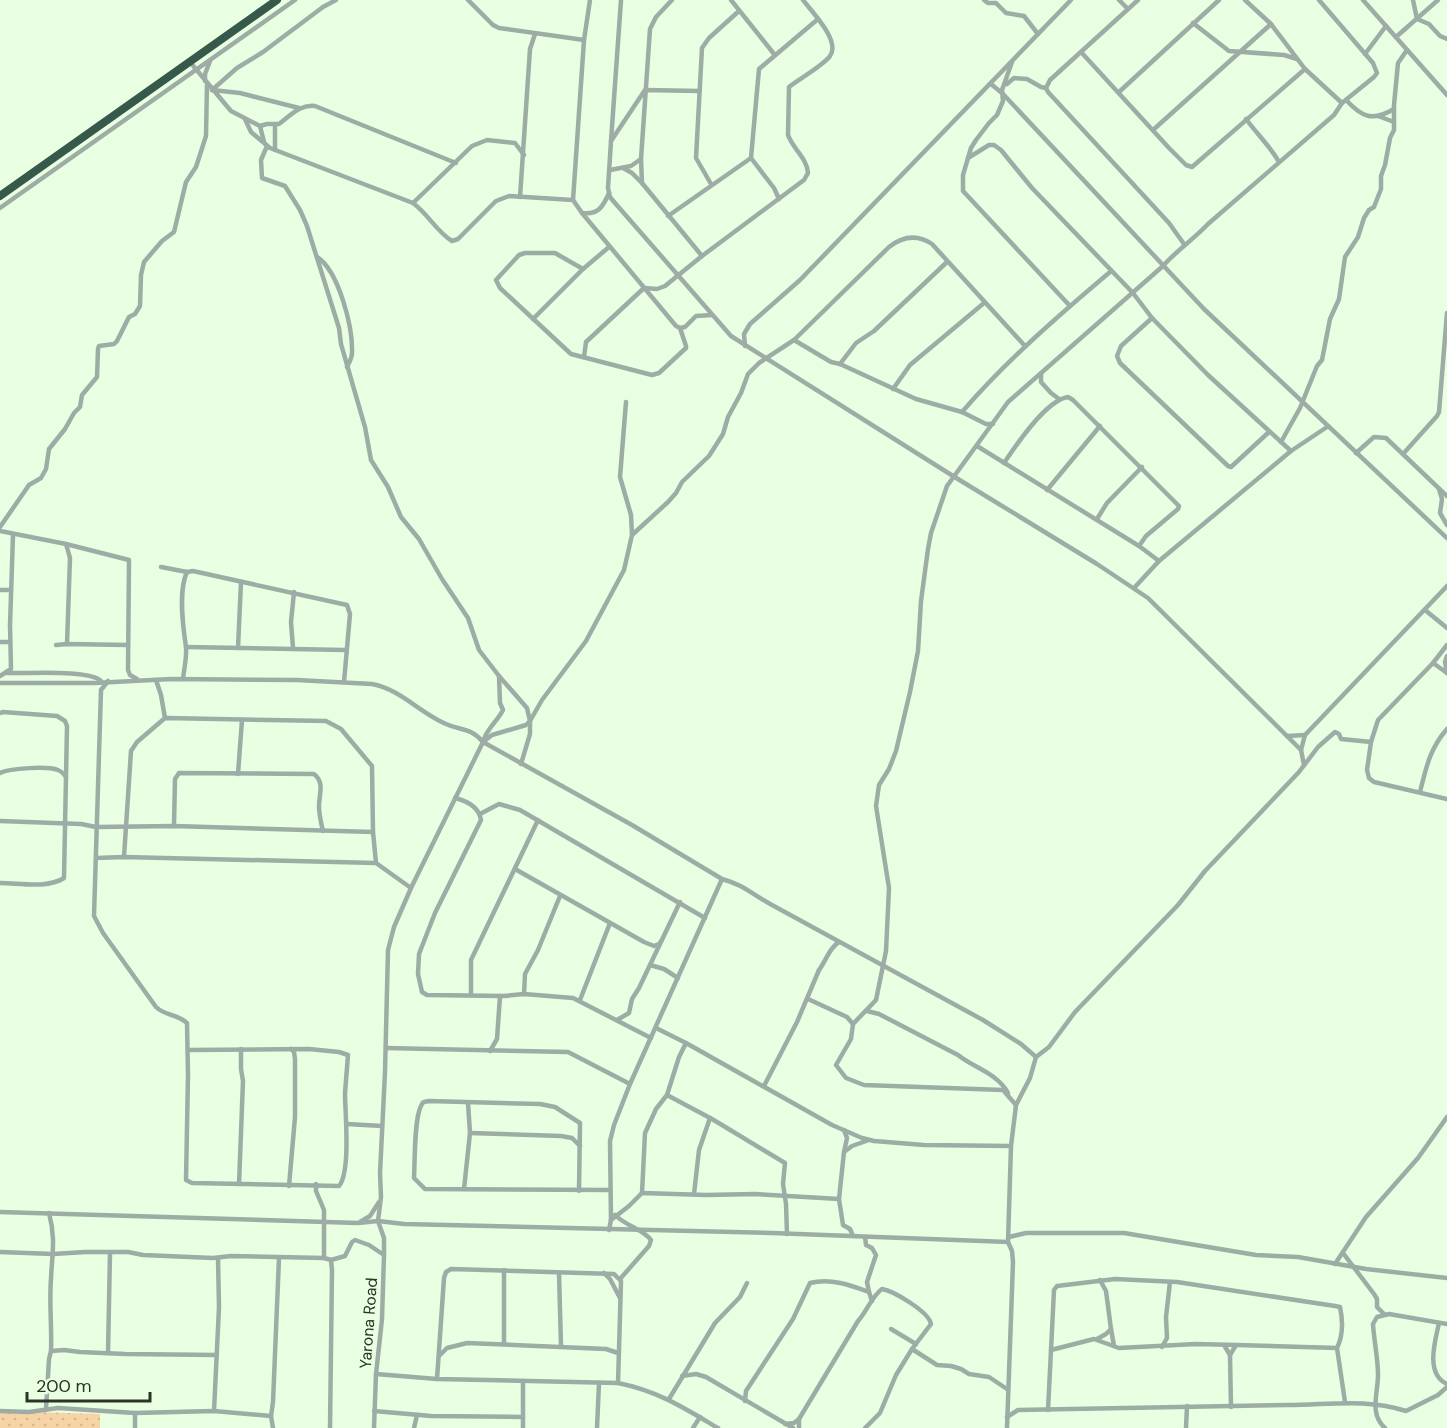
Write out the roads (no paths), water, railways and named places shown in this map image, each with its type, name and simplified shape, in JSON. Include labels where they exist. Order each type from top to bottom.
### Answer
[{"type":"highway","points":[[0,196],[277,0]]},
{"type":"street","points":[[0,208],[295,0]]},
{"type":"street","points":[[212,90],[237,68],[264,52],[323,7],[336,0]]},
{"type":"street","points":[[468,0],[493,25],[506,31],[584,40]]},
{"type":"street","points":[[583,269],[555,253],[525,253],[504,270],[496,280],[500,288],[571,354],[652,375],[659,373],[686,348],[680,328],[609,247],[573,200],[584,40],[590,0]]},
{"type":"street","points":[[582,213],[594,214],[603,206],[609,193],[621,0]]},
{"type":"street","points":[[642,183],[641,159],[650,29],[656,17],[672,0]]},
{"type":"street","points":[[731,0],[774,54]]},
{"type":"street","points":[[644,288],[657,290],[665,286],[804,180],[808,173],[804,159],[790,142],[788,135],[789,87],[830,56],[833,44],[830,36],[803,0]]},
{"type":"street","points":[[984,0],[988,3],[996,3],[1006,13],[1024,16],[1038,34]]},
{"type":"street","points":[[745,346],[744,334],[750,324],[800,280],[993,86],[1013,59],[1071,0]]},
{"type":"street","points":[[1119,0],[1128,9]]},
{"type":"street","points":[[1046,88],[1050,80],[1138,0]]},
{"type":"street","points":[[1119,92],[1219,0]]},
{"type":"street","points":[[1245,0],[1271,24],[1305,69],[1344,102],[1360,114],[1378,116],[1394,122]]},
{"type":"street","points":[[1008,1094],[1003,1090],[990,1089],[872,1086],[846,1078],[836,1065],[851,1039],[854,1024],[876,1000],[886,951],[889,888],[876,806],[879,785],[890,769],[900,736],[918,651],[921,601],[931,533],[947,486],[1008,402],[1133,293],[1184,244],[1193,240],[1208,224],[1334,115],[1344,102],[1377,73],[1376,68],[1365,54],[1319,0]]},
{"type":"street","points":[[1363,0],[1447,95]]},
{"type":"street","points":[[1413,0],[1417,19]]},
{"type":"street","points":[[1396,37],[1438,0]]},
{"type":"street","points":[[711,184],[696,158],[702,48],[709,38],[739,11]]},
{"type":"street","points":[[779,199],[774,188],[751,158],[759,69],[818,19]]},
{"type":"street","points":[[1417,19],[1429,24],[1447,40]]},
{"type":"street","points":[[1194,23],[1229,51],[1284,55],[1298,59]]},
{"type":"street","points":[[1153,130],[1271,24]]},
{"type":"street","points":[[1365,54],[1386,26]]},
{"type":"street","points":[[520,197],[530,49],[535,34]]},
{"type":"street","points":[[1281,442],[1322,360],[1330,319],[1339,299],[1345,256],[1358,237],[1364,218],[1374,207],[1381,189],[1381,176],[1394,130],[1398,63],[1407,50]]},
{"type":"street","points":[[1082,52],[1177,157],[1192,167],[1305,69]]},
{"type":"street","points":[[137,679],[130,675],[128,670],[129,560],[66,544],[13,535],[0,529],[29,485],[41,478],[46,469],[49,449],[74,413],[81,407],[82,395],[96,377],[99,346],[117,342],[129,317],[135,314],[140,306],[141,275],[144,262],[162,241],[174,232],[180,216],[186,182],[196,167],[205,142],[205,74],[211,58]]},
{"type":"street","points":[[1013,59],[998,115],[989,123],[971,148],[963,175],[963,191],[1070,306]]},
{"type":"street","points":[[190,61],[231,111],[260,126],[275,125],[299,108],[308,105],[315,106],[456,163]]},
{"type":"street","points":[[1010,69],[1014,78]]},
{"type":"street","points":[[1004,88],[1014,78],[1027,79],[1046,88],[1169,223],[1184,244]]},
{"type":"street","points":[[993,86],[1004,88]]},
{"type":"street","points":[[993,86],[1204,309],[1447,538]]},
{"type":"street","points":[[212,90],[247,95],[299,108]]},
{"type":"street","points":[[611,141],[645,90]]},
{"type":"street","points":[[645,90],[699,91]]},
{"type":"street","points":[[635,107],[645,106]]},
{"type":"street","points":[[1378,116],[1394,110]]},
{"type":"street","points":[[245,119],[252,132],[275,150],[413,203],[452,242],[463,235],[496,201],[509,196],[573,200]]},
{"type":"street","points":[[1246,119],[1255,132],[1270,146],[1279,162]]},
{"type":"street","points":[[275,125],[275,150]]},
{"type":"street","points":[[260,126],[265,144],[261,160],[262,178],[285,186],[300,210],[339,328],[341,344],[365,427],[371,459],[388,487],[401,517],[419,539],[468,618],[479,650],[527,708],[530,734],[521,764]]},
{"type":"street","points":[[413,203],[472,146],[481,142],[515,143],[525,133]]},
{"type":"street","points":[[515,143],[524,155]]},
{"type":"street","points":[[968,158],[989,145],[994,145],[1001,150],[1032,188],[1110,272],[1133,293],[1152,318],[1291,451]]},
{"type":"street","points":[[668,216],[751,158]]},
{"type":"street","points":[[610,170],[631,166],[641,159]]},
{"type":"street","points":[[622,168],[632,173],[642,183],[702,256]]},
{"type":"street","points":[[609,193],[615,203],[731,336],[1134,588],[1156,604],[1301,750]]},
{"type":"street","points":[[632,535],[668,502],[682,482],[709,456],[720,441],[728,417],[748,374],[754,367],[794,340],[898,240],[922,237],[932,243],[1025,346]]},
{"type":"street","points":[[533,319],[583,269],[609,247]]},
{"type":"street","points":[[317,257],[325,263],[336,283],[348,317],[352,355],[347,367]]},
{"type":"street","points":[[840,364],[856,343],[874,330],[947,262]]},
{"type":"street","points":[[962,412],[984,386],[1025,346],[1110,272]]},
{"type":"street","points":[[584,357],[586,342],[644,288]]},
{"type":"street","points":[[893,389],[910,366],[984,303]]},
{"type":"street","points":[[680,328],[685,327],[696,316],[702,304]]},
{"type":"street","points":[[1403,454],[1437,416],[1447,313]]},
{"type":"street","points":[[696,316],[712,315]]},
{"type":"street","points":[[1152,318],[1121,346],[1117,356],[1120,363],[1227,466],[1232,467],[1269,432]]},
{"type":"street","points":[[794,340],[831,362],[916,399],[962,412],[979,422],[993,424]]},
{"type":"street","points":[[1041,373],[1041,381],[1050,393],[1059,399]]},
{"type":"street","points":[[1029,384],[1041,381]]},
{"type":"street","points":[[1004,463],[1023,433],[1059,399],[1068,397],[1073,399],[1179,506],[1146,536],[1139,546]]},
{"type":"street","points":[[483,742],[492,735],[526,725],[530,721],[542,700],[586,641],[624,570],[632,535],[631,515],[620,477],[626,402]]},
{"type":"street","points":[[1047,490],[1100,426]]},
{"type":"street","points":[[1134,588],[1159,561],[1291,451],[1328,427]]},
{"type":"street","points":[[1356,453],[1371,439],[1378,436],[1386,438],[1447,496]]},
{"type":"street","points":[[977,446],[1097,519],[1159,561]]},
{"type":"street","points":[[1097,519],[1107,502],[1142,467]]},
{"type":"street","points":[[1438,487],[1442,499],[1440,513],[1447,525]]},
{"type":"street","points":[[13,535],[11,669],[26,682]]},
{"type":"street","points":[[66,544],[70,558],[67,644]]},
{"type":"street","points":[[161,567],[193,571],[294,592],[348,607],[350,614],[345,650],[344,682]]},
{"type":"street","points":[[183,679],[186,647],[183,632],[183,590],[187,572]]},
{"type":"street","points":[[238,648],[241,582]]},
{"type":"street","points":[[1304,765],[1301,750],[1305,735],[1447,586]]},
{"type":"street","points":[[0,590],[11,590]]},
{"type":"street","points":[[294,592],[291,622],[294,648]]},
{"type":"street","points":[[1425,610],[1447,628]]},
{"type":"street","points":[[0,642],[10,642]]},
{"type":"street","points":[[56,645],[128,645]]},
{"type":"street","points":[[1447,645],[1433,663],[1378,720],[1371,742],[1367,770],[1369,778],[1381,784],[1447,800]]},
{"type":"street","points":[[186,647],[345,650]]},
{"type":"street","points":[[1447,657],[1445,662],[1447,673]]},
{"type":"street","points":[[1433,663],[1447,673]]},
{"type":"street","points":[[2,674],[11,669]]},
{"type":"street","points":[[117,681],[128,670]]},
{"type":"street","points":[[2,674],[67,673],[90,676],[101,681]]},
{"type":"street","name":"Yarona Road","points":[[374,1428],[384,1255],[384,1239],[378,1221],[381,1197],[388,950],[394,927],[411,888],[487,730],[502,710],[499,676]]},
{"type":"street","points":[[0,683],[95,683],[137,679],[183,679],[344,682],[382,685],[430,717],[448,726],[469,730],[483,742],[632,825],[722,879],[750,890],[757,897],[983,1020],[1021,1044],[1036,1057]]},
{"type":"street","points":[[156,680],[165,718]]},
{"type":"street","points":[[100,690],[108,681]]},
{"type":"street","points":[[95,683],[100,690],[94,916],[98,926],[156,1007],[161,1012],[181,1018],[187,1023],[186,1180],[192,1183],[289,1186],[316,1184],[339,1186],[342,1183],[347,1124],[345,1095],[348,1055],[309,1049],[188,1050]]},
{"type":"street","points":[[0,713],[52,715],[65,721],[67,726],[64,878],[57,882],[43,884],[0,883]]},
{"type":"street","points":[[124,857],[131,751],[137,742],[165,718],[326,721],[341,729],[372,766],[376,863]]},
{"type":"street","points":[[238,774],[238,757],[243,734],[242,720]]},
{"type":"street","points":[[1420,792],[1433,747],[1447,729]]},
{"type":"street","points":[[1007,1428],[1013,1262],[1009,1240],[1011,1146],[1016,1104],[1030,1078],[1036,1057],[1050,1047],[1075,1012],[1178,905],[1205,871],[1318,747],[1335,732],[1341,739],[1371,742]]},
{"type":"street","points":[[1287,736],[1305,735]]},
{"type":"street","points":[[0,773],[12,770],[54,769],[66,777]]},
{"type":"street","points":[[174,826],[175,779],[178,773],[314,774],[319,778],[321,784],[319,806],[322,831]]},
{"type":"street","points":[[455,798],[471,805],[480,814],[481,820],[435,913],[419,954],[417,963],[422,992],[427,995],[524,994],[573,998],[651,1038]]},
{"type":"street","points":[[480,814],[499,804],[520,810],[705,918]]},
{"type":"street","points":[[471,995],[471,960],[538,820]]},
{"type":"street","points":[[0,821],[96,827],[127,825],[373,832]]},
{"type":"street","points":[[96,858],[376,863],[411,888]]},
{"type":"street","points":[[515,869],[610,923],[654,945],[659,945],[662,940]]},
{"type":"street","points":[[609,1230],[611,1220],[610,1141],[630,1084],[722,879]]},
{"type":"street","points":[[524,994],[525,974],[561,896]]},
{"type":"street","points":[[617,1020],[629,1012],[632,999],[680,902]]},
{"type":"street","points":[[580,1000],[610,923]]},
{"type":"street","points":[[764,1086],[808,999],[819,970],[833,946],[839,942]]},
{"type":"street","points":[[868,957],[880,957],[886,951]]},
{"type":"street","points":[[650,965],[664,969],[678,978]]},
{"type":"street","points":[[490,1051],[497,1039],[500,996]]},
{"type":"street","points":[[808,999],[847,1017],[854,1024]]},
{"type":"street","points":[[867,1011],[879,1014],[940,1045],[968,1064],[988,1072],[1004,1086],[1016,1104]]},
{"type":"street","points":[[656,1028],[686,1042],[844,1130],[869,1140],[1011,1146]]},
{"type":"street","points":[[611,1220],[642,1193],[645,1133],[656,1109],[667,1095],[686,1042]]},
{"type":"street","points":[[386,1048],[568,1052],[630,1084]]},
{"type":"street","points":[[239,1184],[243,1081],[241,1049]]},
{"type":"street","points":[[289,1186],[295,1117],[294,1052],[291,1049]]},
{"type":"street","points":[[667,1095],[785,1163],[783,1195],[786,1204],[787,1234]]},
{"type":"street","points":[[579,1191],[580,1123],[555,1107],[540,1104],[424,1102],[420,1107],[415,1142],[414,1178],[424,1189],[579,1191],[609,1190]]},
{"type":"street","points":[[464,1189],[470,1133],[468,1103]]},
{"type":"street","points":[[1335,1263],[1366,1217],[1428,1145],[1447,1117]]},
{"type":"street","points":[[694,1194],[699,1150],[710,1118]]},
{"type":"street","points":[[347,1124],[382,1126]]},
{"type":"street","points":[[844,1130],[847,1138],[839,1199],[843,1225],[850,1229],[853,1236]]},
{"type":"street","points":[[470,1133],[561,1136],[572,1138],[580,1146]]},
{"type":"street","points":[[844,1152],[869,1140]]},
{"type":"street","points":[[316,1184],[316,1191],[324,1210],[324,1258]]},
{"type":"street","points":[[642,1193],[783,1195],[839,1199]]},
{"type":"street","points":[[358,1223],[370,1216],[381,1197]]},
{"type":"street","points":[[610,1208],[626,1225],[650,1237],[651,1243]]},
{"type":"street","points":[[0,1212],[1009,1240],[1024,1233],[1124,1233],[1256,1255],[1298,1257],[1447,1278]]},
{"type":"street","points":[[46,1409],[51,1351],[51,1279],[54,1233],[49,1213]]},
{"type":"street","points":[[1010,1224],[1024,1233]]},
{"type":"street","points":[[618,1383],[620,1279],[663,1232]]},
{"type":"street","points":[[865,1237],[866,1245],[873,1248],[876,1255],[867,1282],[872,1301]]},
{"type":"street","points":[[0,1252],[53,1254],[85,1252],[331,1260],[345,1256],[355,1240],[369,1245],[384,1255]]},
{"type":"street","points":[[108,1353],[110,1253]]},
{"type":"street","points":[[1343,1253],[1377,1299],[1377,1317],[1373,1324],[1378,1376],[1375,1404],[1380,1423],[1385,1428]]},
{"type":"street","points":[[214,1411],[218,1258]]},
{"type":"street","points":[[273,1428],[270,1416],[273,1402],[279,1258]]},
{"type":"street","points":[[330,1428],[333,1290],[331,1260]]},
{"type":"street","points":[[437,1379],[444,1278],[446,1272],[451,1269],[604,1273],[614,1274],[620,1279]]},
{"type":"street","points":[[504,1270],[504,1344]]},
{"type":"street","points":[[559,1273],[561,1346]]},
{"type":"street","points":[[604,1273],[610,1279],[621,1300]]},
{"type":"street","points":[[1100,1280],[1106,1288],[1114,1346]]},
{"type":"street","points":[[1048,1410],[1054,1290],[1058,1286],[1100,1280],[1170,1282],[1340,1307],[1341,1339],[1337,1348],[1345,1402]]},
{"type":"street","points":[[1106,1288],[1111,1280]]},
{"type":"street","points":[[669,1399],[714,1323],[740,1297],[747,1282]]},
{"type":"street","points":[[1162,1347],[1167,1338],[1166,1317],[1170,1282]]},
{"type":"street","points":[[745,1401],[746,1391],[794,1319],[810,1283],[842,1283],[869,1292],[878,1292]]},
{"type":"street","points":[[785,1424],[794,1423],[799,1419],[872,1301],[882,1289],[890,1291],[928,1316],[931,1324],[912,1349],[896,1376],[880,1413],[865,1428]]},
{"type":"street","points":[[1377,1307],[1384,1314]]},
{"type":"street","points":[[1377,1317],[1384,1314],[1447,1324]]},
{"type":"street","points":[[1007,1418],[1018,1410],[1232,1407],[1345,1402],[1391,1406],[1406,1411],[1438,1395],[1447,1385],[1435,1374],[1434,1362],[1439,1323]]},
{"type":"street","points":[[891,1329],[916,1344]]},
{"type":"street","points":[[1051,1350],[1094,1339],[1111,1329]]},
{"type":"street","points":[[1094,1339],[1119,1348],[1196,1344],[1337,1348]]},
{"type":"street","points":[[440,1355],[453,1345],[467,1343],[561,1346],[606,1349],[618,1353]]},
{"type":"street","points":[[1224,1345],[1230,1355],[1232,1407]]},
{"type":"street","points":[[1230,1355],[1236,1345]]},
{"type":"street","points":[[912,1349],[937,1365],[951,1366],[969,1374],[988,1377],[1007,1389]]},
{"type":"street","points":[[51,1351],[217,1354]]},
{"type":"street","points":[[376,1374],[437,1379],[618,1383],[653,1392],[669,1399],[718,1428]]},
{"type":"street","points":[[682,1376],[696,1374],[706,1377],[793,1428]]},
{"type":"street","points":[[523,1381],[523,1428]]},
{"type":"street","points":[[597,1428],[599,1383]]},
{"type":"street","points":[[735,1394],[746,1391]]},
{"type":"street","points":[[1007,1400],[1018,1410]]},
{"type":"street","points":[[1186,1428],[1187,1406]]},
{"type":"street","points":[[0,1411],[29,1412],[46,1409],[135,1413],[214,1411],[270,1416]]},
{"type":"street","points":[[374,1411],[417,1415],[523,1417]]},
{"type":"street","points":[[135,1413],[135,1428]]},
{"type":"street","points":[[414,1428],[417,1415]]},
{"type":"street","points":[[693,1428],[700,1417]]},
{"type":"street","points":[[799,1419],[799,1428]]}]
